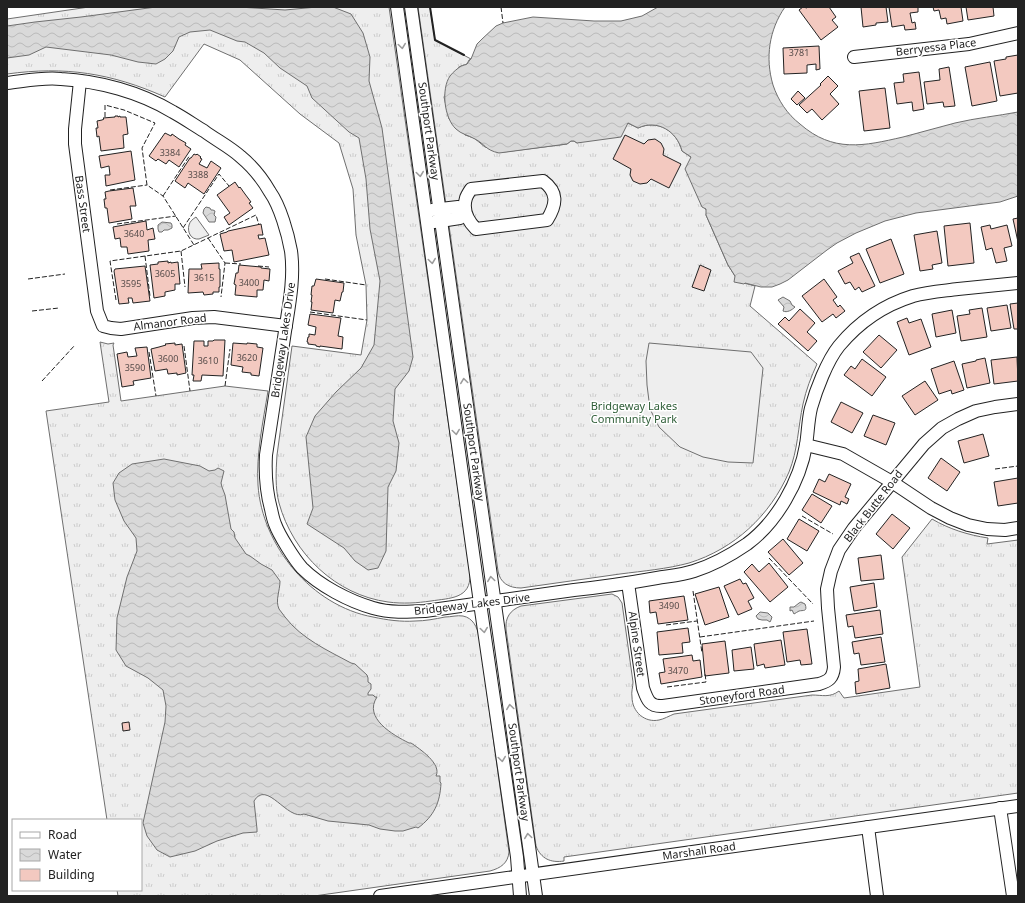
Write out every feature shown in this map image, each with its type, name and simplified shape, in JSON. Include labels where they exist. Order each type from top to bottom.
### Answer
[{"type":"street","name":"Southport Parkway","points":[[397,7],[519,877],[520,896]]},
{"type":"street","name":"Southport Parkway","points":[[411,7],[536,896]]},
{"type":"street","name":"Berryessa Place","points":[[854,57],[969,44],[1018,33]]},
{"type":"street","name":"Bridgeway Lakes Drive","points":[[7,83],[43,79],[80,81],[124,90],[146,98],[173,111],[225,145],[242,158],[260,177],[271,193],[281,214],[288,233],[291,252],[292,284],[266,455],[265,475],[268,498],[274,524],[302,567],[321,583],[346,598],[373,608],[404,612],[425,611],[628,583],[694,571],[715,563],[734,553],[749,542],[772,520],[782,505],[792,487],[800,467],[806,445],[811,407],[821,379],[838,348],[850,334],[880,311],[896,302],[912,296],[927,292],[1018,282]]},
{"type":"street","name":"Bass Street","points":[[80,81],[75,144],[97,310],[102,326]]},
{"type":"street","points":[[426,217],[440,215],[460,218],[465,211],[466,199],[471,189],[542,181],[548,185],[553,192],[553,210],[547,220],[476,229],[470,222],[465,211]]},
{"type":"street","name":"Almanor Road","points":[[102,326],[120,328],[193,318],[234,319],[286,326]]},
{"type":"street","name":"Black Butte Road","points":[[832,676],[834,667],[827,589],[839,550],[854,528],[924,444],[942,428],[976,411],[1018,404]]},
{"type":"street","points":[[806,445],[843,454],[892,482],[931,508],[962,523],[987,529],[1005,530],[1018,528]]},
{"type":"street","name":"Alpine Street","points":[[628,583],[643,688],[650,703]]},
{"type":"street","name":"Stoneyford Road","points":[[650,703],[656,706],[663,706],[819,684],[828,680],[832,676]]},
{"type":"street","name":"Marshall Road","points":[[380,896],[1018,806]]},
{"type":"street","points":[[1000,808],[1015,892]]},
{"type":"street","points":[[868,827],[877,896]]},
{"type":"green space","points":[[89,7],[389,7],[470,574],[467,588],[463,593],[452,598],[405,603],[388,602],[369,598],[351,591],[334,581],[319,569],[306,555],[286,522],[279,503],[276,485],[277,455],[292,346],[361,355],[367,320],[366,285],[356,235],[353,189],[339,143],[300,114],[240,60],[204,44],[165,97],[126,82],[107,77],[68,71],[7,74],[7,19]]},
{"type":"green space","name":"Bridgeway Lakes Community Park","points":[[418,7],[430,7],[435,40],[471,59],[467,64],[459,67],[444,97],[449,119],[465,135],[474,138],[485,147],[504,152],[567,144],[571,141],[577,143],[628,123],[638,128],[653,125],[659,126],[671,133],[676,138],[682,151],[691,157],[704,207],[707,211],[706,215],[728,265],[735,276],[744,283],[755,286],[750,306],[817,364],[804,399],[792,464],[781,488],[772,503],[749,529],[721,549],[689,563],[655,570],[521,588],[509,586],[501,579],[498,571]]},
{"type":"green space","points":[[196,217],[209,235],[199,239],[192,237],[189,230],[190,222]]},
{"type":"green space","points":[[100,342],[108,344],[114,343],[113,345],[121,401],[225,386],[268,391],[260,438],[258,485],[262,508],[269,530],[280,551],[294,570],[311,586],[330,600],[351,611],[373,617],[410,621],[461,616],[466,617],[474,623],[479,636],[509,852],[507,859],[501,867],[490,871],[314,896],[118,896],[117,891],[142,891],[142,819],[107,819],[46,411],[109,402]]},
{"type":"green space","points":[[649,343],[751,352],[763,368],[753,463],[728,462],[703,457],[680,447],[659,427],[650,409],[647,385],[646,361]]},
{"type":"green space","points":[[932,519],[959,531],[988,538],[987,544],[1018,540],[1018,793],[564,857],[564,861],[551,861],[541,854],[536,846],[506,629],[506,621],[511,612],[521,606],[612,594],[618,597],[622,603],[633,682],[632,693],[634,707],[640,715],[649,720],[659,720],[674,714],[812,695],[823,696],[839,691],[844,698],[920,687],[902,557]]},
{"type":"water","points":[[156,7],[239,7],[285,10],[333,7],[351,14],[363,33],[370,57],[369,81],[382,128],[413,357],[409,371],[395,389],[393,421],[399,443],[396,471],[388,487],[386,551],[378,568],[368,570],[355,561],[344,548],[307,524],[313,508],[306,437],[315,416],[336,392],[361,368],[374,345],[380,281],[370,229],[366,179],[359,138],[349,132],[312,98],[307,86],[280,68],[264,53],[245,42],[237,41],[210,30],[190,32],[179,37],[173,51],[165,59],[156,64],[138,62],[111,55],[46,47],[29,55],[7,58],[7,26]]},
{"type":"water","points":[[658,7],[785,7],[775,25],[770,44],[769,65],[773,85],[780,101],[791,116],[812,133],[825,140],[849,145],[875,143],[963,121],[1018,112],[1018,196],[1000,202],[916,213],[885,221],[837,243],[788,280],[772,287],[761,287],[734,282],[735,276],[728,265],[706,215],[706,209],[702,207],[685,169],[691,157],[682,151],[676,138],[665,129],[652,125],[638,128],[628,123],[621,137],[577,143],[571,141],[567,144],[499,153],[488,149],[478,141],[460,132],[452,124],[446,111],[445,103],[445,88],[447,82],[455,71],[468,63],[477,44],[496,26],[503,23],[533,17],[594,21],[621,21],[642,16]]},
{"type":"water","points":[[206,207],[215,211],[215,222],[209,222],[203,213]]},
{"type":"water","points":[[162,222],[171,223],[172,228],[159,232],[158,225]]},
{"type":"water","points":[[783,297],[790,301],[795,307],[786,312],[783,311],[784,307],[778,300]]},
{"type":"water","points":[[164,459],[200,466],[209,471],[218,468],[224,471],[221,483],[225,495],[231,529],[234,532],[235,538],[246,554],[272,570],[280,581],[277,602],[285,617],[307,638],[355,664],[367,675],[368,682],[371,684],[371,689],[368,695],[377,697],[374,705],[374,712],[377,719],[388,730],[402,740],[411,743],[433,762],[437,771],[436,776],[440,776],[441,783],[438,803],[428,819],[418,828],[416,827],[403,831],[395,831],[380,829],[369,825],[328,821],[304,814],[298,815],[291,812],[271,797],[265,795],[259,796],[254,801],[257,832],[243,833],[217,841],[195,851],[170,857],[157,850],[147,836],[143,823],[165,722],[166,706],[163,690],[148,678],[126,666],[116,650],[117,618],[127,577],[137,551],[136,538],[124,521],[115,500],[113,483],[119,473],[132,464]]},
{"type":"water","points":[[801,602],[805,604],[805,609],[794,614],[792,610],[790,611],[790,607],[794,607]]},
{"type":"water","points":[[760,612],[768,613],[772,617],[770,622],[767,620],[758,619],[756,616]]},
{"type":"building","points":[[803,7],[829,7],[836,17],[832,20],[838,27],[821,40],[799,10]]},
{"type":"building","points":[[861,7],[886,7],[888,22],[876,23],[876,25],[863,27]]},
{"type":"building","points":[[889,7],[918,7],[918,12],[910,13],[912,23],[915,22],[916,29],[905,30],[904,25],[892,27]]},
{"type":"building","points":[[933,7],[961,7],[963,21],[947,24],[946,18],[941,19],[939,10],[934,11]]},
{"type":"building","points":[[966,7],[993,7],[994,16],[968,20]]},
{"type":"building","points":[[819,46],[820,69],[816,70],[816,64],[807,65],[807,73],[784,74],[783,48]]},
{"type":"building","points":[[1018,55],[1018,93],[1000,96],[994,61]]},
{"type":"building","points":[[990,62],[997,101],[972,106],[965,67]]},
{"type":"building","points":[[949,67],[955,106],[944,107],[943,102],[927,104],[924,82],[940,80],[939,69]]},
{"type":"building","points":[[919,72],[924,109],[913,111],[912,102],[897,104],[894,83],[904,82],[903,74]]},
{"type":"building","points":[[828,76],[838,86],[830,94],[839,104],[822,120],[812,109],[807,113],[799,105],[821,85],[820,84]]},
{"type":"building","points":[[885,88],[890,128],[864,131],[859,91]]},
{"type":"building","points":[[798,91],[805,98],[797,105],[791,99]]},
{"type":"building","points":[[115,116],[126,117],[128,134],[123,135],[124,148],[101,151],[99,136],[97,137],[97,121],[104,119],[103,118]]},
{"type":"building","points":[[165,133],[171,136],[172,134],[186,143],[185,145],[191,149],[179,167],[169,160],[166,164],[158,159],[156,161],[149,156]]},
{"type":"building","points":[[625,135],[644,144],[648,140],[655,139],[661,143],[664,149],[663,155],[681,164],[669,188],[651,179],[647,183],[640,184],[633,181],[630,175],[631,169],[613,159]]},
{"type":"building","points":[[131,151],[135,180],[106,186],[105,175],[110,175],[109,166],[101,168],[99,156]]},
{"type":"building","points":[[194,154],[197,154],[202,159],[199,164],[207,168],[211,161],[221,168],[204,194],[188,183],[185,188],[175,181]]},
{"type":"building","points":[[235,182],[251,202],[249,203],[253,208],[229,225],[224,217],[230,213],[217,195]]},
{"type":"building","points":[[133,188],[136,206],[130,206],[132,219],[109,223],[107,208],[105,208],[105,192]]},
{"type":"building","points":[[1018,218],[1018,242],[1013,219]]},
{"type":"building","points":[[146,221],[147,230],[153,228],[155,239],[148,240],[149,251],[128,254],[127,247],[121,247],[120,238],[115,239],[113,227]]},
{"type":"building","points":[[970,223],[974,263],[948,266],[944,226]]},
{"type":"building","points":[[261,224],[263,235],[258,235],[259,239],[265,238],[269,255],[234,262],[232,250],[224,251],[220,234]]},
{"type":"building","points":[[990,225],[991,229],[1007,225],[1012,246],[1004,248],[1007,261],[996,263],[992,248],[986,250],[981,227]]},
{"type":"building","points":[[937,231],[942,263],[932,265],[933,269],[920,271],[914,235]]},
{"type":"building","points":[[891,239],[904,274],[880,283],[866,249]]},
{"type":"building","points":[[859,253],[875,286],[862,292],[859,287],[855,290],[850,282],[845,284],[838,271],[853,263],[850,257]]},
{"type":"building","points":[[168,261],[168,263],[178,262],[180,284],[175,284],[175,290],[165,292],[165,296],[154,298],[150,265]]},
{"type":"building","points":[[219,263],[219,292],[204,295],[203,292],[188,293],[189,269],[202,269],[201,264]]},
{"type":"building","points":[[239,265],[270,269],[269,281],[264,280],[263,290],[257,290],[257,297],[235,295],[236,285],[234,284]]},
{"type":"building","points":[[700,265],[711,270],[704,291],[692,287]]},
{"type":"building","points":[[145,266],[150,301],[133,303],[132,298],[128,298],[129,303],[119,304],[114,271],[115,269]]},
{"type":"building","points":[[316,279],[344,283],[340,301],[335,300],[333,313],[311,310],[312,286],[314,286]]},
{"type":"building","points":[[824,279],[837,297],[833,300],[838,307],[840,305],[845,311],[836,318],[833,314],[822,322],[802,296]]},
{"type":"building","points":[[1018,303],[1018,329],[1014,329],[1010,304]]},
{"type":"building","points":[[1007,305],[1011,328],[991,331],[987,308]]},
{"type":"building","points":[[982,308],[987,337],[961,341],[957,316],[970,314],[969,310]]},
{"type":"building","points":[[800,309],[815,323],[807,332],[817,341],[808,351],[778,324],[785,317],[789,321]]},
{"type":"building","points":[[952,310],[956,333],[936,337],[932,314]]},
{"type":"building","points":[[310,314],[341,318],[338,336],[343,337],[342,349],[320,347],[308,344],[309,334],[315,335],[316,327],[308,325]]},
{"type":"building","points":[[907,318],[909,323],[921,319],[931,347],[909,355],[897,322]]},
{"type":"building","points":[[879,335],[897,350],[881,368],[863,352]]},
{"type":"building","points":[[225,340],[223,376],[202,375],[201,381],[193,381],[194,341],[204,341],[204,346],[208,346],[208,341]]},
{"type":"building","points":[[175,343],[175,345],[182,344],[186,373],[177,375],[177,373],[168,374],[167,369],[155,371],[151,349],[166,345],[165,344]]},
{"type":"building","points":[[233,343],[257,344],[257,347],[263,348],[259,376],[242,372],[243,367],[231,365]]},
{"type":"building","points":[[147,347],[151,378],[133,381],[134,385],[122,387],[117,354],[127,352],[128,357],[137,356],[135,348]]},
{"type":"building","points":[[1017,357],[1018,381],[994,384],[991,360]]},
{"type":"building","points":[[985,358],[990,383],[967,388],[962,364]]},
{"type":"building","points":[[862,359],[886,377],[872,396],[844,375],[851,366],[855,369]]},
{"type":"building","points":[[954,361],[964,390],[952,394],[951,390],[939,394],[931,369]]},
{"type":"building","points":[[925,381],[938,400],[915,415],[902,396]]},
{"type":"building","points":[[841,402],[863,413],[852,433],[831,422]]},
{"type":"building","points":[[873,415],[895,423],[886,445],[864,436]]},
{"type":"building","points":[[983,434],[989,456],[964,463],[958,441]]},
{"type":"building","points":[[941,458],[960,472],[947,491],[928,478]]},
{"type":"building","points":[[829,474],[851,484],[845,497],[849,499],[847,504],[841,501],[840,505],[813,492],[819,479],[825,482]]},
{"type":"building","points":[[1018,478],[1018,503],[998,506],[994,482]]},
{"type":"building","points":[[812,494],[832,506],[821,523],[802,510]]},
{"type":"building","points":[[892,514],[910,528],[893,549],[876,534]]},
{"type":"building","points":[[799,519],[819,531],[807,551],[787,539]]},
{"type":"building","points":[[783,539],[803,563],[789,575],[768,552]]},
{"type":"building","points":[[881,555],[884,579],[861,581],[858,558]]},
{"type":"building","points":[[769,563],[788,587],[770,602],[744,572],[752,564],[759,572]]},
{"type":"building","points":[[740,579],[743,584],[746,583],[754,598],[748,601],[752,609],[738,615],[724,586]]},
{"type":"building","points":[[874,583],[877,607],[854,611],[850,587]]},
{"type":"building","points":[[719,587],[729,617],[705,625],[695,594]]},
{"type":"building","points":[[684,596],[688,620],[658,624],[656,612],[650,613],[649,601]]},
{"type":"building","points":[[880,610],[883,634],[855,638],[853,626],[848,627],[846,615]]},
{"type":"building","points":[[688,628],[690,642],[682,643],[683,653],[659,655],[657,632]]},
{"type":"building","points":[[807,629],[812,664],[801,665],[800,660],[787,662],[783,632]]},
{"type":"building","points":[[881,637],[885,662],[861,665],[859,653],[854,654],[852,642]]},
{"type":"building","points":[[781,640],[785,665],[765,668],[764,664],[757,666],[754,644]]},
{"type":"building","points":[[725,641],[729,673],[705,676],[702,644]]},
{"type":"building","points":[[751,647],[754,669],[734,671],[732,650]]},
{"type":"building","points":[[692,655],[693,661],[700,660],[702,677],[661,684],[659,673],[665,672],[663,659]]},
{"type":"building","points":[[886,664],[890,688],[856,694],[855,682],[859,681],[858,669]]},
{"type":"building","points":[[129,722],[130,730],[123,731],[122,723]]},
{"type":"fence","points":[[501,7],[503,23]]},
{"type":"fence","points":[[105,117],[105,105],[124,110],[155,123],[142,148],[147,185],[163,196],[194,245]]},
{"type":"fence","points":[[163,196],[190,155]]},
{"type":"fence","points":[[183,228],[219,174],[229,186]]},
{"type":"fence","points":[[110,190],[147,185]]},
{"type":"fence","points":[[116,300],[110,261],[181,251],[256,215],[259,225]]},
{"type":"fence","points":[[117,224],[176,216]]},
{"type":"fence","points":[[208,238],[225,263],[221,297]]},
{"type":"fence","points":[[181,251],[185,287]]},
{"type":"fence","points":[[145,256],[150,296]]},
{"type":"fence","points":[[225,263],[241,264]]},
{"type":"fence","points":[[258,266],[269,267]]},
{"type":"fence","points":[[28,279],[65,274]]},
{"type":"fence","points":[[325,279],[366,285]]},
{"type":"fence","points":[[32,311],[59,308]]},
{"type":"fence","points":[[310,312],[367,320]]},
{"type":"fence","points":[[42,381],[75,345]]},
{"type":"fence","points":[[184,346],[190,391]]},
{"type":"fence","points":[[225,386],[230,349]]},
{"type":"fence","points":[[149,352],[156,396]]},
{"type":"fence","points":[[995,469],[1018,466]]},
{"type":"fence","points":[[802,516],[833,534]]},
{"type":"fence","points":[[769,558],[813,604]]},
{"type":"fence","points":[[693,591],[702,653]]},
{"type":"fence","points":[[666,625],[697,621]]},
{"type":"fence","points":[[700,637],[814,621]]},
{"type":"fence","points":[[667,687],[706,682],[705,673]]},
{"type":"wall","points":[[430,7],[435,40],[464,55]]}]
